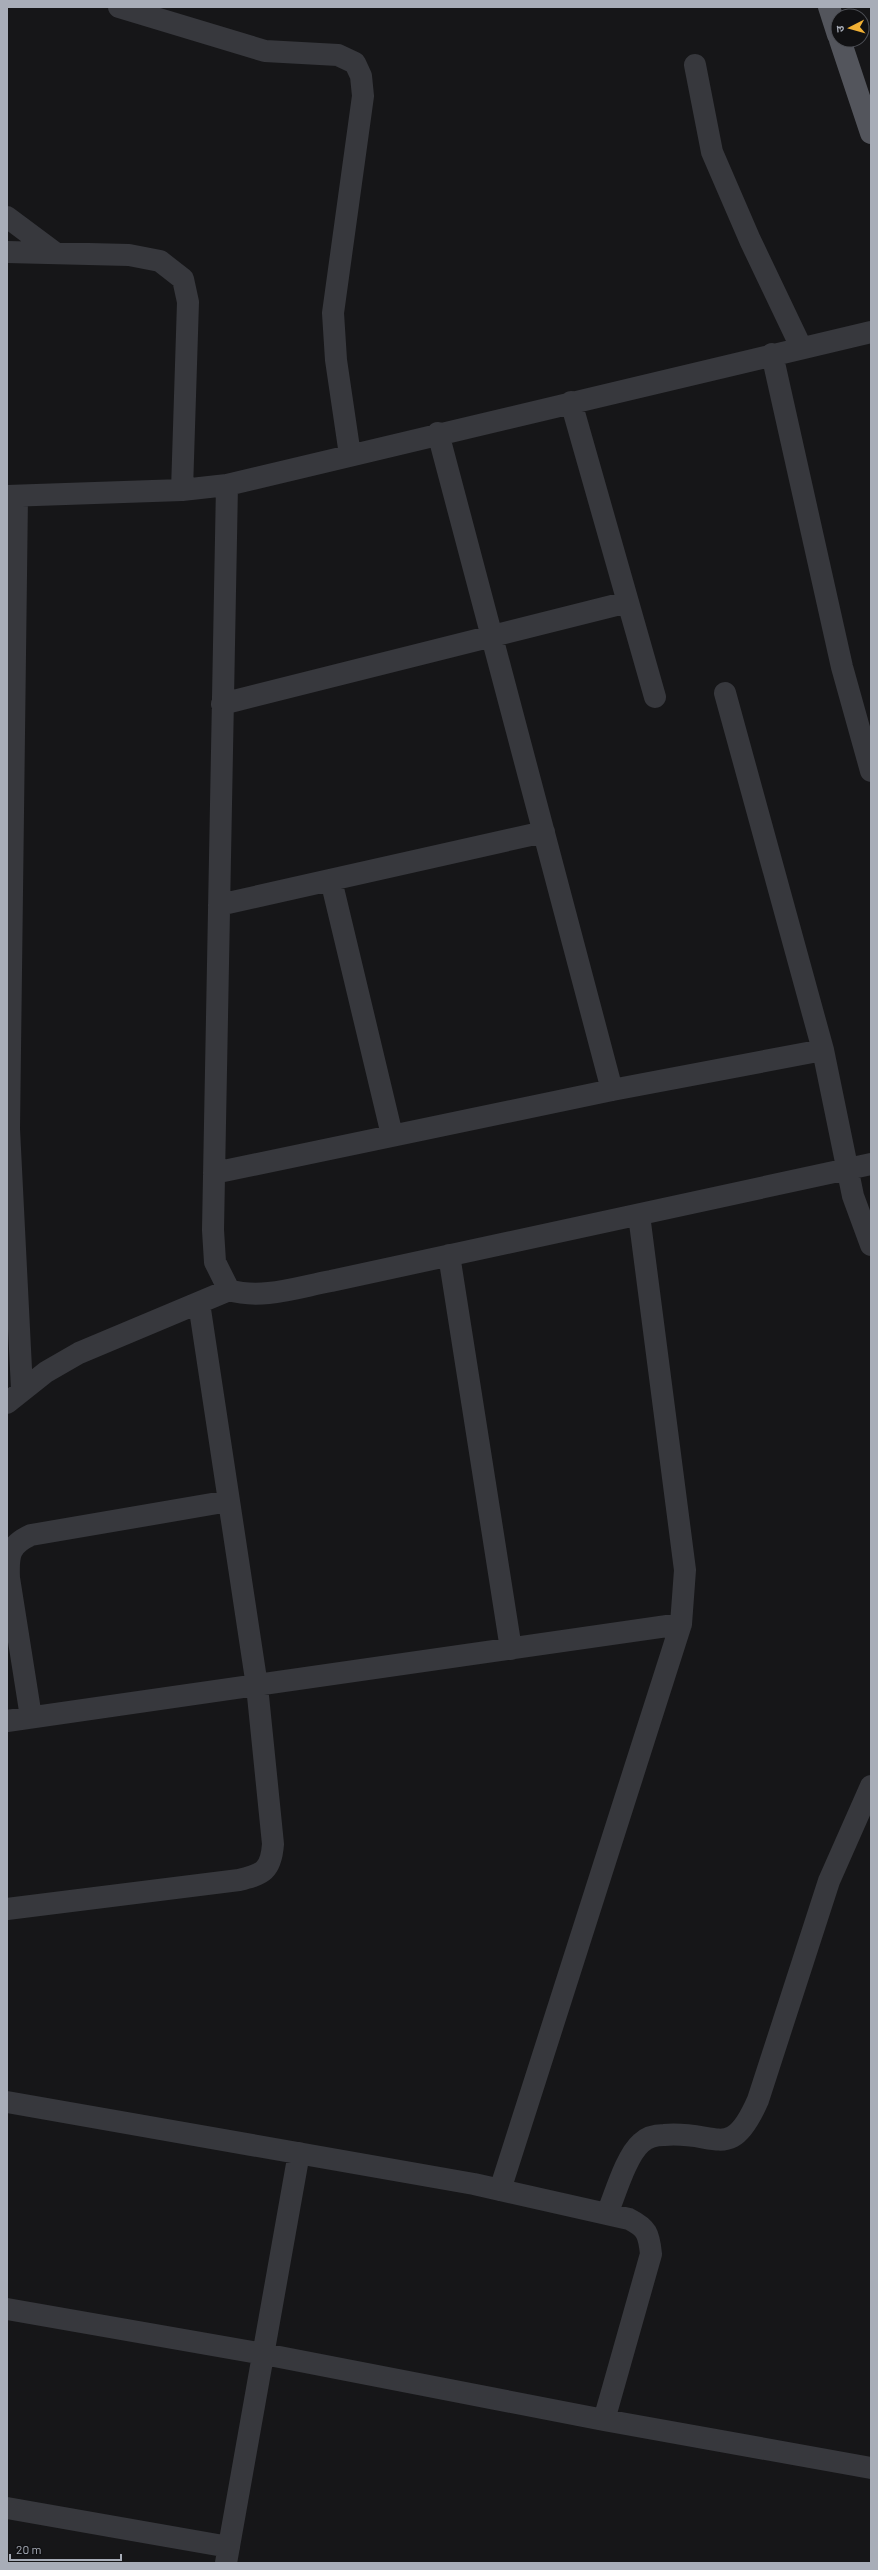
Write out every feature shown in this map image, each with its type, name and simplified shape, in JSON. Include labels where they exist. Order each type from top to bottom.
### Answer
[{"type":"main road","points":[[843,48],[871,133]]},
{"type":"street","points":[[119,7],[266,51],[338,55],[355,63],[361,76],[363,96],[333,313],[336,360],[350,455]]},
{"type":"street","points":[[695,65],[712,152],[750,240],[801,347]]},
{"type":"street","points":[[7,217],[54,252]]},
{"type":"street","points":[[7,252],[129,255],[160,261],[183,279],[188,302],[182,490]]},
{"type":"street","points":[[15,1396],[8,1157],[12,496],[182,490],[226,484],[801,347],[871,332]]},
{"type":"street","points":[[772,354],[842,667],[871,771]]},
{"type":"street","points":[[571,402],[655,697]]},
{"type":"street","points":[[438,434],[612,1090]]},
{"type":"street","points":[[226,484],[213,1230],[215,1262],[229,1290]]},
{"type":"street","points":[[222,704],[628,602]]},
{"type":"street","points":[[726,693],[823,1050],[853,1196],[871,1245]]},
{"type":"street","points":[[219,905],[544,832]]},
{"type":"street","points":[[331,880],[392,1135]]},
{"type":"street","points":[[214,1172],[612,1090],[823,1050]]},
{"type":"street","points":[[15,1396],[46,1372],[79,1353],[229,1290],[245,1295],[259,1294],[639,1215],[871,1164]]},
{"type":"street","points":[[500,2190],[681,1624],[685,1570],[639,1215]]},
{"type":"street","points":[[449,1255],[511,1649]]},
{"type":"street","points":[[7,1909],[239,1880],[265,1870],[272,1860],[273,1844],[257,1686],[199,1303]]},
{"type":"street","points":[[32,1717],[10,1578],[10,1556],[18,1541],[31,1534],[229,1501]]},
{"type":"street","points":[[7,1721],[681,1624]]},
{"type":"street","points":[[607,2214],[632,2155],[641,2142],[656,2136],[682,2133],[723,2141],[736,2136],[748,2123],[758,2100],[829,1881],[871,1786]]},
{"type":"street","points":[[7,2102],[500,2190],[607,2214],[642,2226],[650,2239],[651,2254],[604,2420]]},
{"type":"street","points":[[7,2508],[227,2555],[299,2153]]},
{"type":"street","points":[[7,2309],[264,2354],[604,2420],[871,2468]]}]
